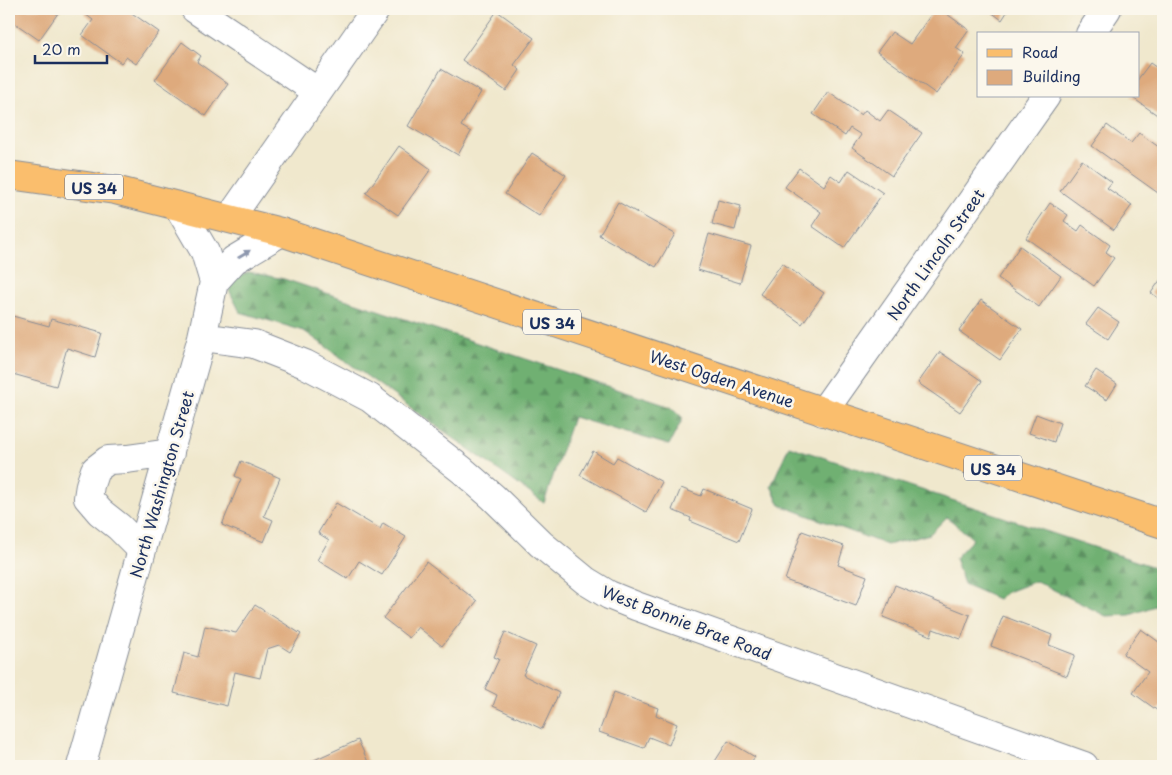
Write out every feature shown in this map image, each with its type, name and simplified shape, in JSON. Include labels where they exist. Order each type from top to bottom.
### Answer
[{"type":"main road","name":"US 34","points":[[9,175],[115,190],[281,232]]},
{"type":"main road","name":"West Ogden Avenue","points":[[281,232],[1163,524]]},
{"type":"street","points":[[195,9],[318,92]]},
{"type":"street","points":[[230,218],[376,9]]},
{"type":"street","points":[[1091,32],[1107,9]]},
{"type":"street","name":"North Lincoln Street","points":[[824,412],[1045,98]]},
{"type":"street","points":[[178,206],[205,252],[214,282]]},
{"type":"street","name":"North Washington Street","points":[[81,766],[202,337],[214,282],[234,260],[281,232]]},
{"type":"street","name":"West Bonnie Brae Road","points":[[202,337],[254,344],[305,364],[370,398],[462,470],[562,562],[586,581],[609,594],[1021,745],[1084,766]]},
{"type":"street","points":[[142,550],[120,527],[100,512],[88,498],[90,485],[95,470],[108,460],[170,453]]},
{"type":"green space","points":[[249,272],[284,279],[671,407],[683,418],[669,445],[573,417],[544,503],[304,331],[240,312],[229,290],[235,279]]},
{"type":"green space","points":[[789,446],[1163,570],[1163,603],[1130,615],[1106,616],[1036,581],[1007,592],[998,599],[964,584],[955,558],[973,539],[947,517],[930,534],[887,545],[780,505],[771,486]]},
{"type":"building","points":[[9,9],[61,9],[39,40],[9,19]]},
{"type":"building","points":[[88,9],[126,9],[159,32],[136,64],[126,57],[121,63],[82,35],[93,20],[85,14]]},
{"type":"building","points":[[935,9],[940,9],[969,30],[956,48],[965,54],[936,94],[877,52],[892,32],[910,44]]},
{"type":"building","points":[[987,9],[1009,9],[1002,20]]},
{"type":"building","points":[[497,11],[534,38],[514,65],[520,70],[506,91],[462,60]]},
{"type":"building","points":[[182,42],[201,56],[197,62],[228,84],[206,116],[155,80]]},
{"type":"building","points":[[1150,63],[1163,72],[1163,119],[1133,98],[1140,98],[1140,76]]},
{"type":"building","points":[[441,69],[481,92],[461,126],[471,132],[458,155],[408,126]]},
{"type":"building","points":[[828,92],[861,115],[865,110],[880,121],[888,110],[922,133],[892,176],[852,148],[861,135],[850,128],[845,136],[813,114]]},
{"type":"building","points":[[1107,125],[1131,143],[1139,133],[1163,150],[1163,186],[1158,193],[1092,146]]},
{"type":"building","points":[[399,146],[431,169],[398,215],[366,193]]},
{"type":"building","points":[[532,153],[566,175],[539,216],[505,194]]},
{"type":"building","points":[[1082,160],[1112,182],[1107,188],[1132,205],[1114,230],[1060,191]]},
{"type":"building","points":[[799,168],[824,186],[831,175],[841,182],[849,170],[883,193],[844,248],[812,226],[821,212],[785,187]]},
{"type":"building","points":[[718,200],[741,206],[735,230],[712,224]]},
{"type":"building","points":[[618,202],[675,234],[656,267],[599,235]]},
{"type":"building","points":[[1050,203],[1068,215],[1064,221],[1078,231],[1082,225],[1110,245],[1106,252],[1114,258],[1094,286],[1026,238]]},
{"type":"building","points":[[709,234],[751,246],[740,283],[698,270]]},
{"type":"building","points":[[1020,246],[1061,276],[1039,307],[998,278]]},
{"type":"building","points":[[782,263],[824,293],[802,324],[760,294]]},
{"type":"building","points":[[1163,276],[1163,301],[1151,293]]},
{"type":"building","points":[[981,300],[1022,329],[1000,360],[959,331]]},
{"type":"building","points":[[1098,308],[1119,322],[1108,339],[1086,324]]},
{"type":"building","points":[[9,315],[49,326],[51,319],[102,333],[95,357],[67,348],[56,386],[9,373]]},
{"type":"building","points":[[940,352],[982,381],[960,412],[918,383]]},
{"type":"building","points":[[1096,370],[1117,384],[1107,400],[1085,386]]},
{"type":"building","points":[[9,412],[13,413],[9,427]]},
{"type":"building","points":[[1036,414],[1060,423],[1054,442],[1029,433]]},
{"type":"building","points":[[593,451],[613,463],[617,457],[662,482],[646,512],[580,475]]},
{"type":"building","points":[[241,461],[280,478],[264,516],[273,520],[264,542],[222,525],[241,479],[235,476]]},
{"type":"building","points":[[681,488],[701,496],[704,489],[752,509],[739,541],[690,521],[691,518],[672,510]]},
{"type":"building","points":[[336,503],[380,529],[383,523],[406,537],[382,575],[359,561],[348,579],[317,560],[329,540],[318,533]]},
{"type":"building","points":[[802,531],[844,546],[838,565],[867,576],[856,606],[785,580]]},
{"type":"building","points":[[426,562],[477,601],[442,646],[418,627],[409,638],[383,618]]},
{"type":"building","points":[[895,585],[970,615],[961,639],[933,629],[931,636],[883,617]]},
{"type":"building","points":[[255,605],[301,634],[290,652],[279,645],[267,649],[260,678],[235,672],[227,706],[174,693],[184,653],[198,657],[205,626],[236,633]]},
{"type":"building","points":[[1003,616],[1052,635],[1049,645],[1075,655],[1067,676],[991,646]]},
{"type":"building","points":[[1141,629],[1163,645],[1163,705],[1158,711],[1133,693],[1148,672],[1123,654]]},
{"type":"building","points":[[505,632],[536,646],[523,675],[559,693],[542,729],[493,706],[497,695],[485,689],[499,659],[494,657]]},
{"type":"building","points":[[614,692],[658,708],[656,715],[677,724],[669,745],[649,737],[644,748],[599,732]]},
{"type":"building","points":[[358,740],[370,766],[301,766]]},
{"type":"building","points":[[728,741],[755,757],[751,762],[759,766],[712,766]]}]
